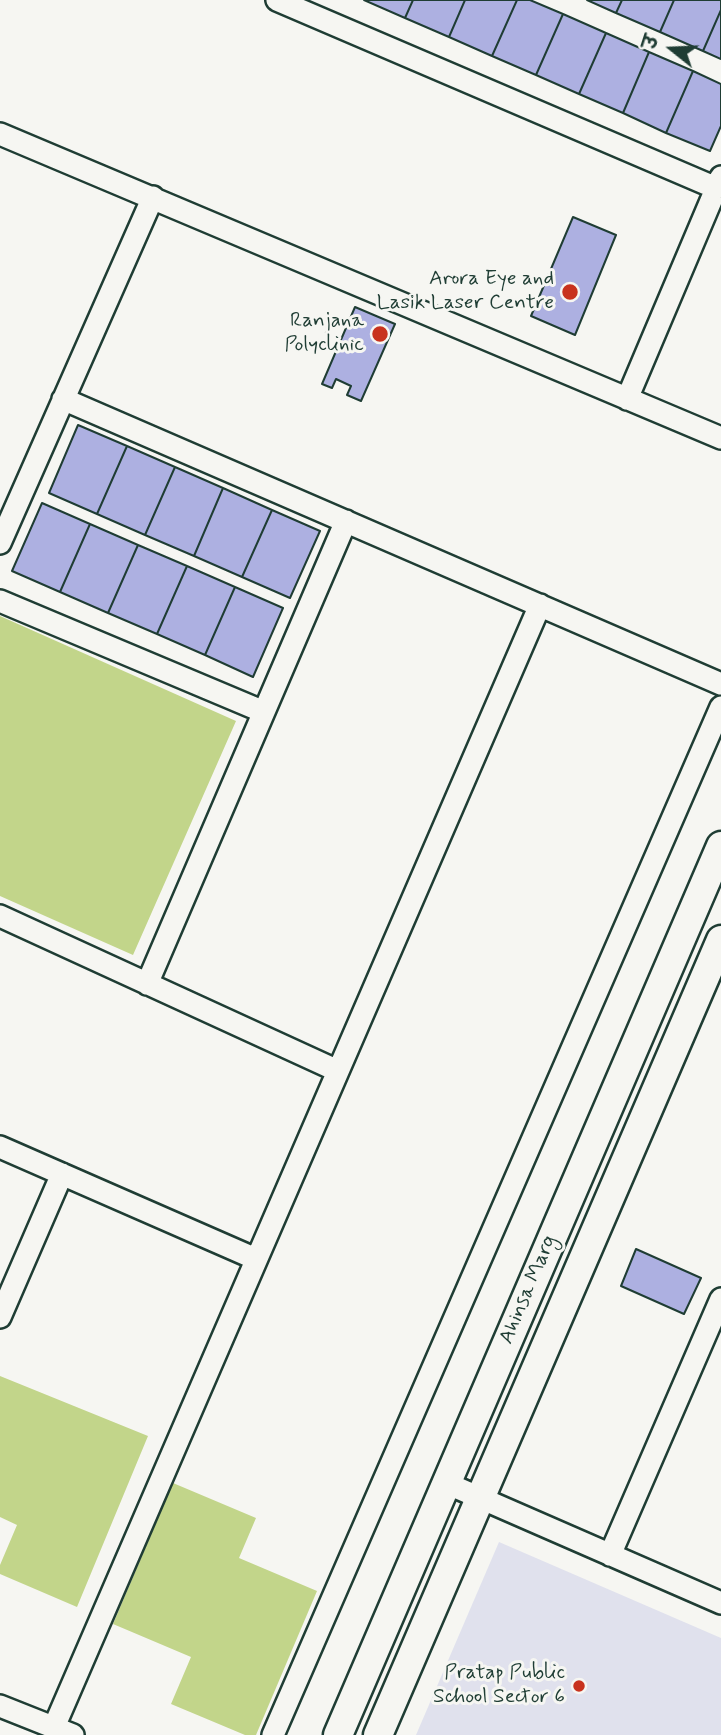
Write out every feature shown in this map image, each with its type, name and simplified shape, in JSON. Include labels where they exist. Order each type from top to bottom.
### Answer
[{"type":"street","points":[[277,0],[719,183],[627,399]]},
{"type":"street","points":[[0,134],[721,439]]},
{"type":"street","points":[[0,543],[153,197]]},
{"type":"street","points":[[63,399],[721,684]]},
{"type":"street","points":[[147,984],[346,522]]},
{"type":"street","points":[[0,601],[264,712]]},
{"type":"street","points":[[0,1706],[63,1731],[256,1259],[540,605]]},
{"type":"street","points":[[274,1735],[721,707]]},
{"type":"street","name":"Ahinsa Marg","points":[[338,1735],[721,846]]},
{"type":"street","points":[[0,916],[338,1071]]},
{"type":"street","name":"Ahinsa Marg","points":[[378,1735],[721,940]]},
{"type":"street","points":[[0,1147],[256,1259]]},
{"type":"street","points":[[0,1317],[62,1174]]},
{"type":"street","points":[[610,1555],[721,1299]]},
{"type":"street","points":[[446,1483],[721,1603]]},
{"type":"shaded area","name":"Pratap Public School Sector 6","points":[[499,1542],[721,1638],[721,1735],[416,1735]]},
{"type":"green space","points":[[0,616],[236,721],[133,955],[0,896]]},
{"type":"green space","points":[[0,1376],[148,1436],[77,1607],[0,1574],[0,1565],[17,1525],[0,1517]]},
{"type":"green space","points":[[173,1483],[256,1518],[239,1558],[317,1591],[256,1735],[245,1735],[171,1704],[191,1657],[113,1624]]},
{"type":"building","points":[[364,0],[413,0],[405,18]]},
{"type":"building","points":[[413,0],[465,0],[449,37],[405,18]]},
{"type":"building","points":[[465,0],[517,0],[492,56],[449,37]]},
{"type":"building","points":[[517,0],[530,0],[563,14],[536,75],[492,56]]},
{"type":"building","points":[[587,0],[622,0],[616,13]]},
{"type":"building","points":[[622,0],[674,0],[660,32],[616,13]]},
{"type":"building","points":[[674,0],[721,0],[721,10],[703,51],[660,32]]},
{"type":"building","points":[[721,10],[721,59],[703,51]]},
{"type":"building","points":[[563,14],[606,33],[579,94],[536,75]]},
{"type":"building","points":[[606,33],[649,52],[623,113],[579,94]]},
{"type":"building","points":[[649,52],[693,71],[666,133],[623,113]]},
{"type":"building","points":[[693,71],[721,84],[721,126],[710,151],[666,133]]},
{"type":"building","points":[[573,217],[616,235],[575,335],[531,316]]},
{"type":"building","points":[[355,307],[395,324],[361,401],[347,395],[351,386],[336,379],[332,388],[322,384]]},
{"type":"building","points":[[78,425],[127,446],[97,514],[49,493]]},
{"type":"building","points":[[127,446],[175,467],[145,535],[97,514]]},
{"type":"building","points":[[175,467],[223,488],[194,556],[145,535]]},
{"type":"building","points":[[223,488],[272,510],[242,577],[194,556]]},
{"type":"building","points":[[42,503],[90,524],[60,592],[12,571]]},
{"type":"building","points":[[272,510],[320,531],[290,598],[242,577]]},
{"type":"building","points":[[90,524],[138,545],[108,613],[60,592]]},
{"type":"building","points":[[138,545],[187,566],[157,634],[108,613]]},
{"type":"building","points":[[187,566],[235,587],[205,655],[157,634]]},
{"type":"building","points":[[235,587],[283,608],[253,677],[205,655]]},
{"type":"building","points":[[636,1249],[701,1278],[684,1314],[621,1286]]},
{"type":"place","name":"Arora Eye and Lasik Laser Centre","points":[[570,292]]},
{"type":"place","name":"Ranjana Polyclinic","points":[[380,334]]},
{"type":"place","name":"Pratap Public School Sector 6","points":[[579,1686]]}]
